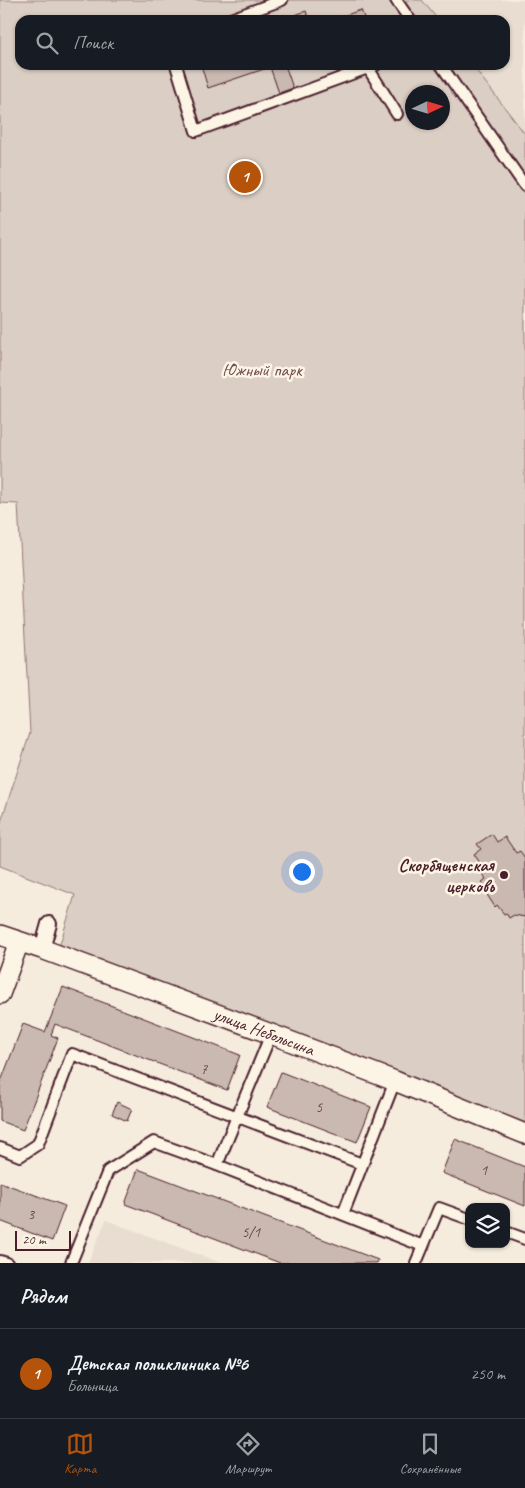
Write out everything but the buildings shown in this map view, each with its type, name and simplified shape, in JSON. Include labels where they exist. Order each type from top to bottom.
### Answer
[{"type":"street","points":[[42,949],[50,924]]},
{"type":"street","name":"улица Небольсина","points":[[0,935],[395,1081],[525,1134]]},
{"type":"street","points":[[0,994],[19,942]]},
{"type":"lane","points":[[242,15],[282,0]]},
{"type":"lane","points":[[396,0],[406,15]]},
{"type":"lane","points":[[178,70],[196,131],[364,70]]},
{"type":"lane","points":[[374,70],[397,114]]},
{"type":"lane","points":[[444,70],[525,186]]},
{"type":"lane","points":[[217,1165],[271,1034]]},
{"type":"lane","points":[[0,1148],[20,1156],[38,1144],[72,1054],[362,1164]]},
{"type":"lane","points":[[343,1214],[395,1081]]},
{"type":"lane","points":[[71,1263],[108,1171],[154,1142],[423,1246]]},
{"type":"lane","points":[[416,1263],[439,1208],[465,1218]]},
{"type":"lane","points":[[510,1233],[525,1239]]},
{"type":"lane","points":[[0,1261],[7,1263]]},
{"type":"shaded area","points":[[422,0],[525,0],[525,134],[476,70],[510,70],[510,15],[434,15]]},
{"type":"shaded area","points":[[106,1220],[221,1263],[88,1263]]},
{"type":"green space","name":"Южный парк","points":[[0,0],[422,0],[434,15],[15,15],[15,70],[476,70],[525,134],[525,1129],[59,947],[75,895],[0,866],[0,825],[30,733],[18,504],[0,503]]},
{"type":"place","name":"Детская поликлиника №6","points":[[245,177]]},
{"type":"place","name":"Скорбященская церковь","points":[[504,875]]}]
